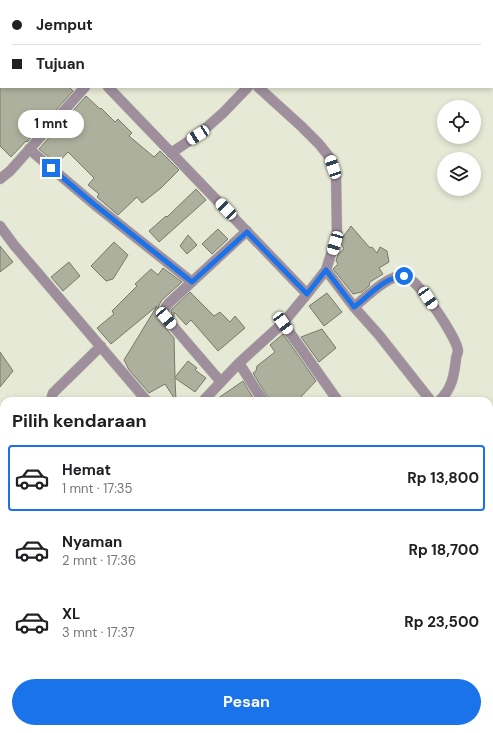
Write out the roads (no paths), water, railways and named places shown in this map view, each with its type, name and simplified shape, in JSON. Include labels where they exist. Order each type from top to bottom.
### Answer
[{"type":"street","points":[[0,179],[10,171],[83,88]]},
{"type":"street","points":[[109,88],[307,294]]},
{"type":"street","points":[[171,153],[198,135],[223,113],[247,88]]},
{"type":"street","points":[[207,397],[239,363],[283,323],[307,294],[326,270],[337,235],[336,175],[330,159],[319,144],[259,88]]},
{"type":"street","points":[[29,149],[95,205],[192,282]]},
{"type":"street","points":[[0,226],[144,397]]},
{"type":"street","points":[[221,382],[166,318],[164,315],[165,309],[169,303],[247,232]]},
{"type":"street","points":[[326,270],[354,307],[379,335],[428,397]]},
{"type":"street","points":[[354,307],[388,281],[398,277],[407,277],[415,283],[428,298],[451,333],[457,346],[458,352],[456,357],[455,373],[448,391],[443,397]]},
{"type":"street","points":[[283,323],[335,397]]},
{"type":"street","points":[[51,397],[52,392],[101,346]]},
{"type":"street","points":[[239,363],[260,397]]}]
